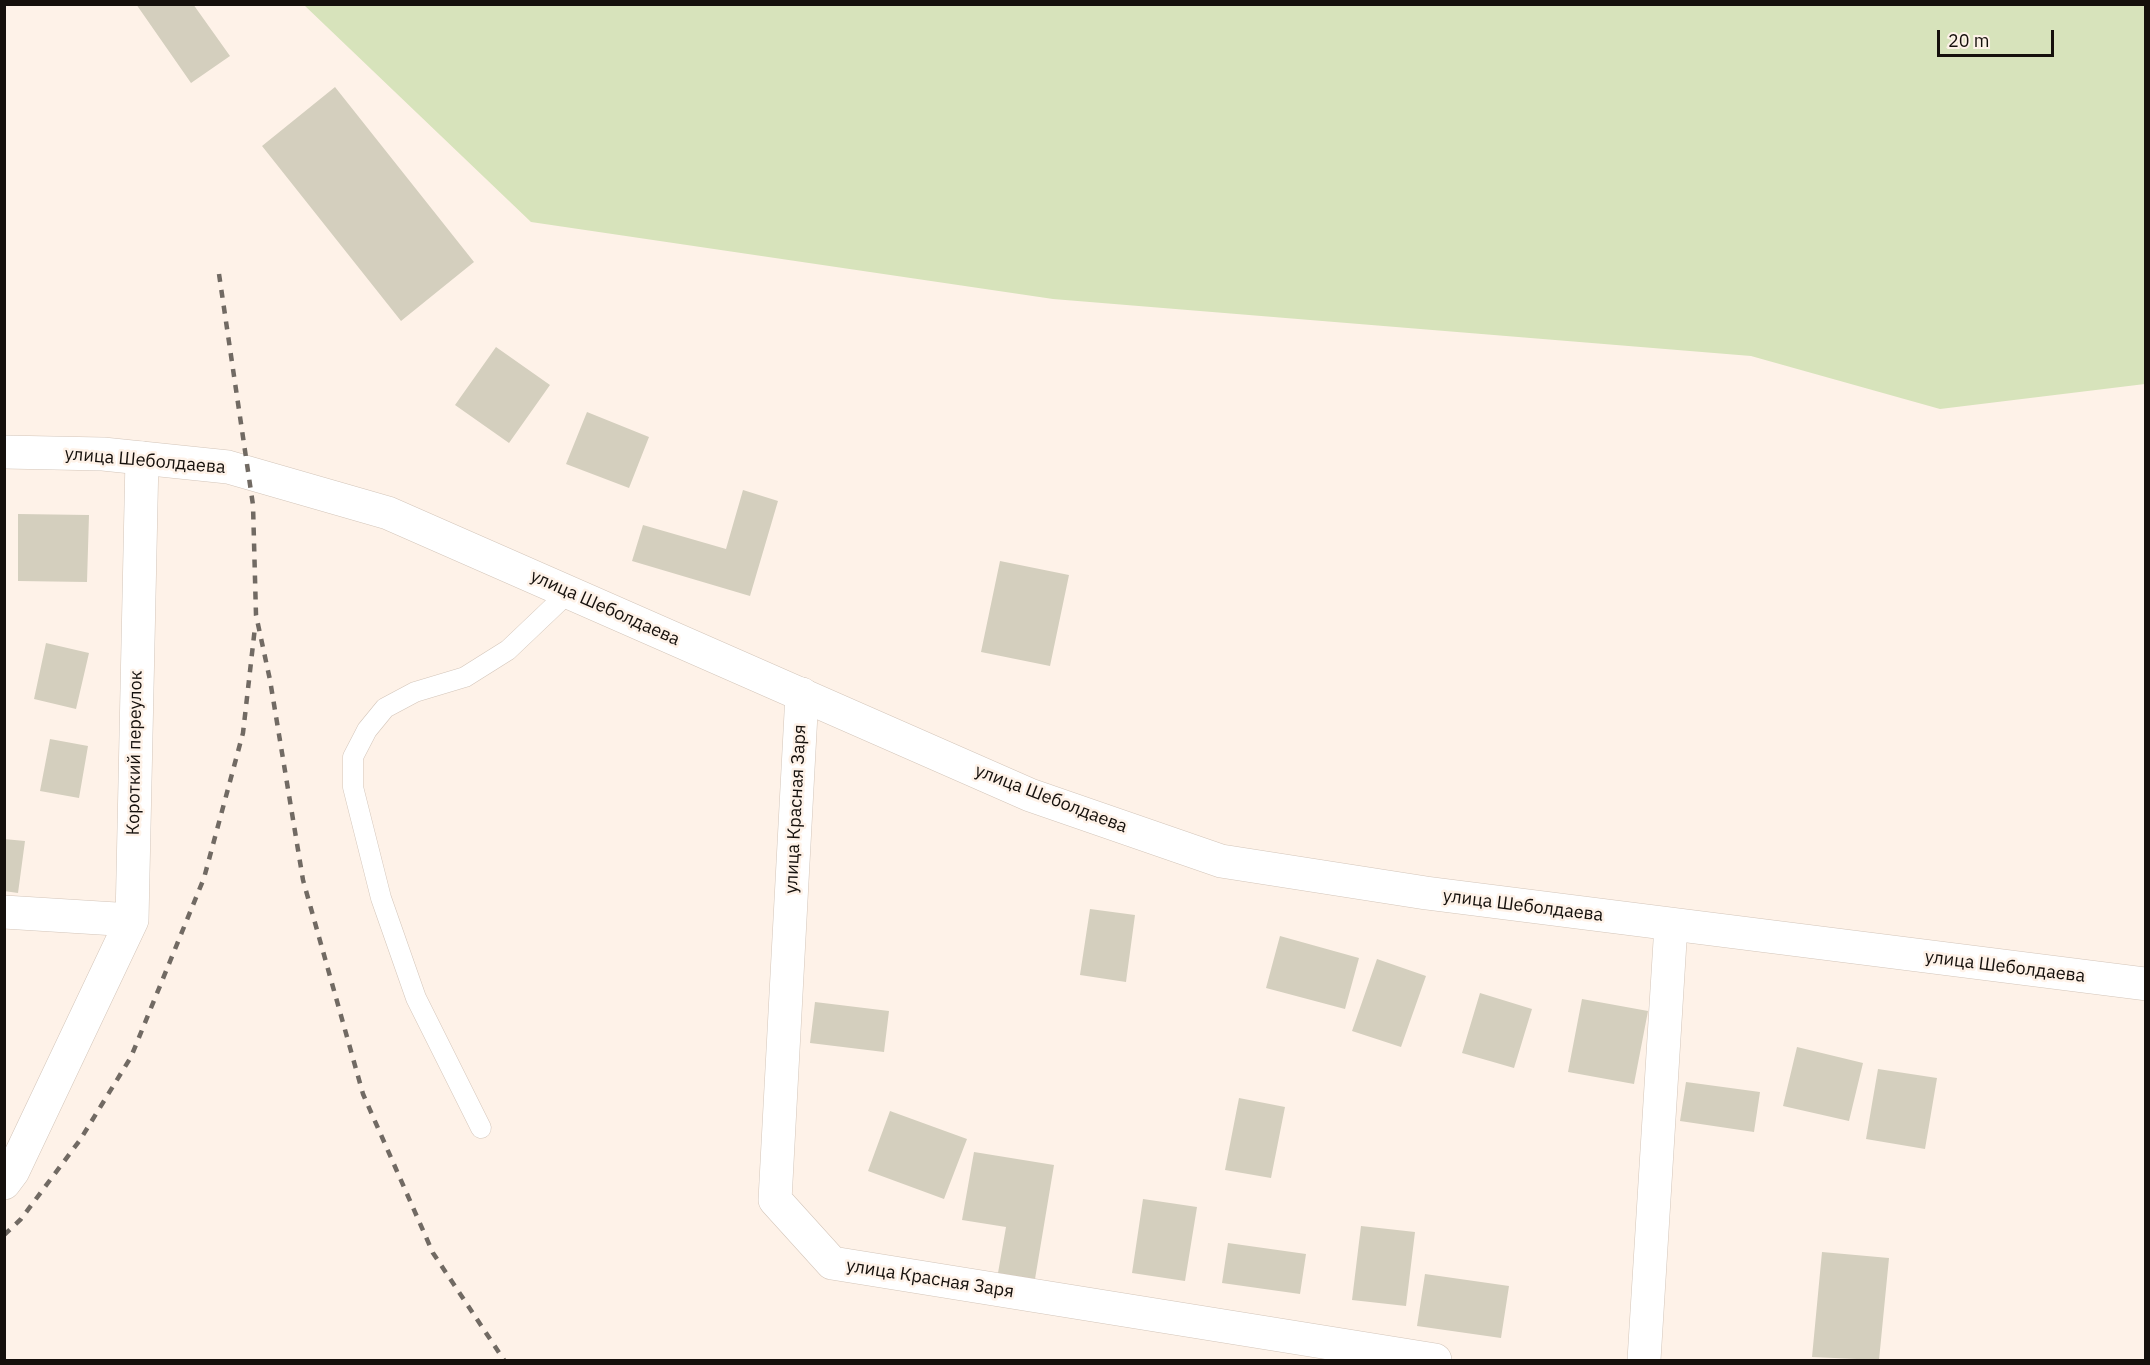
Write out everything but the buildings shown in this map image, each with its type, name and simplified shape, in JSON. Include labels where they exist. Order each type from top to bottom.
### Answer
[{"type":"street","name":"улица Шеболдаева","points":[[4,452],[104,454],[228,466],[388,513],[1030,795],[1221,861],[1426,893],[2145,984]]},
{"type":"street","name":"Короткий переулок","points":[[132,920],[142,458]]},
{"type":"street","name":"улица Красная Заря","points":[[802,694],[775,1200],[832,1263],[1435,1360]]},
{"type":"street","points":[[4,912],[132,920],[13,1172],[4,1183]]},
{"type":"street","points":[[1644,1360],[1671,924]]},
{"type":"lane","points":[[481,1128],[416,998],[381,898],[353,787],[353,757],[368,730],[385,708],[414,692],[465,677],[508,650],[569,592]]},
{"type":"shaded area","points":[[304,5],[2145,5],[2145,384],[1940,409],[1751,356],[1053,299],[531,222]]},
{"type":"railway","points":[[219,274],[253,505],[256,615],[270,680],[303,880],[363,1094],[433,1253],[504,1360]]},
{"type":"railway","points":[[4,1235],[21,1219],[80,1140],[131,1057],[204,878],[243,733],[255,627]]}]
